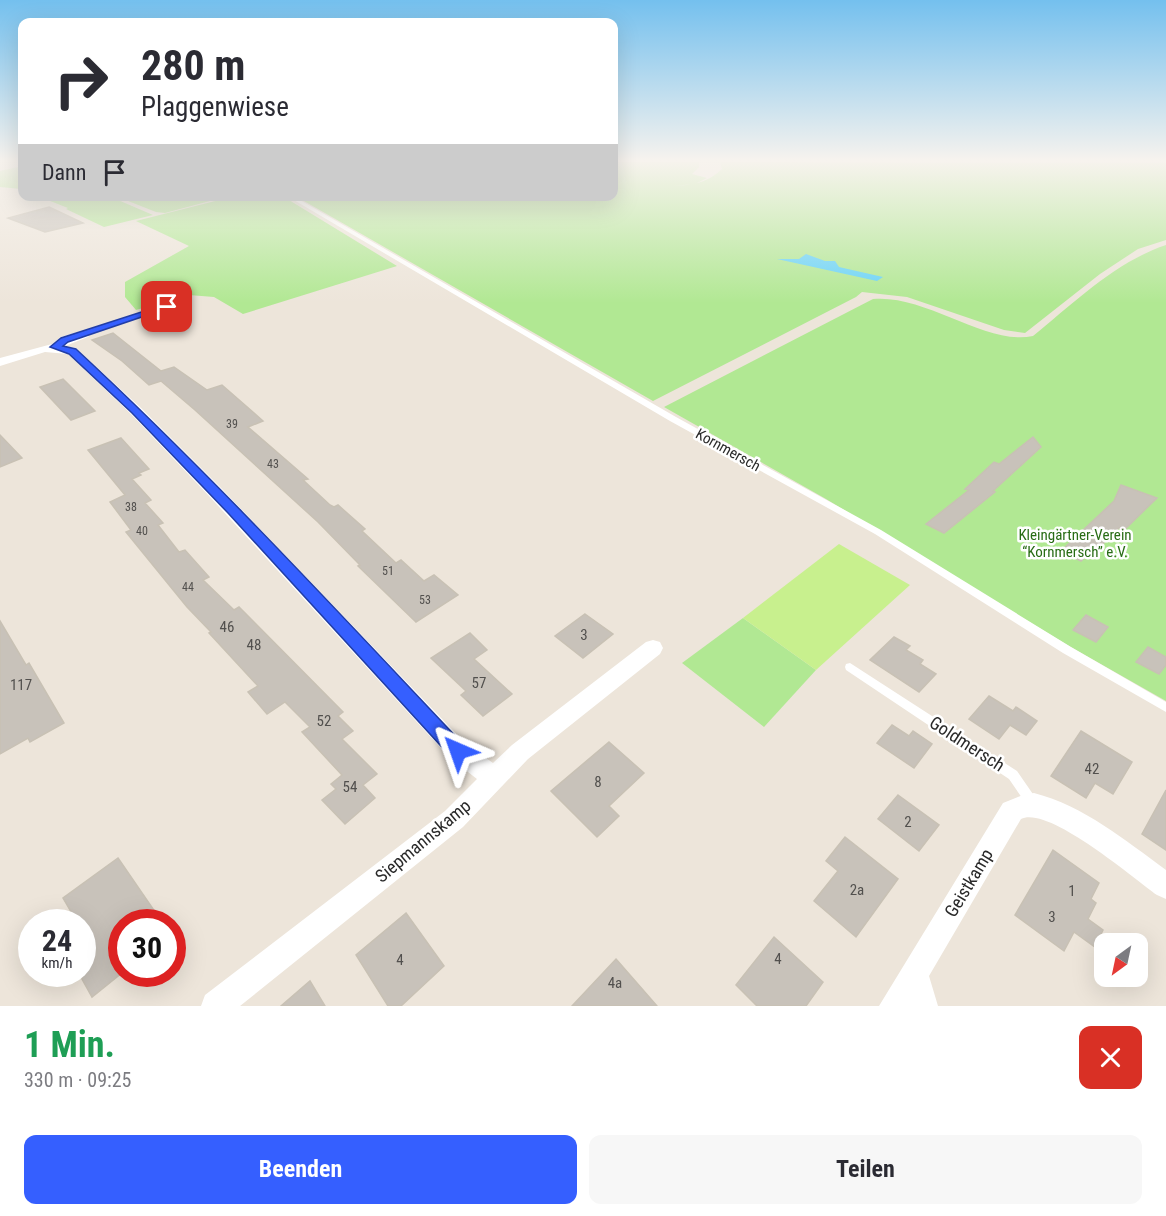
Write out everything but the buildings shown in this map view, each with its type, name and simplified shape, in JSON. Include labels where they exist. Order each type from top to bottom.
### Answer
[{"type":"street","points":[[55,347],[65,340],[84,334]]},
{"type":"street","points":[[0,362],[34,350],[55,347],[72,351],[136,411],[232,510],[458,751],[493,777]]},
{"type":"street","name":"Siepmannskamp","points":[[216,1006],[454,819],[520,752],[653,648]]},
{"type":"street","points":[[1034,805],[1050,809],[1075,822],[1166,886]]},
{"type":"street","name":"Geistkamp","points":[[894,1006],[1012,811],[1021,806],[1034,805]]},
{"type":"street","points":[[914,975],[923,1006]]},
{"type":"lane","name":"Kornmersch","points":[[311,209],[673,419],[878,532],[1067,650],[1166,707]]},
{"type":"lane","points":[[84,334],[167,307]]},
{"type":"lane","name":"Goldmersch","points":[[850,667],[1013,775],[1034,805]]},
{"type":"green space","points":[[66,209],[139,209],[153,215],[104,227]]},
{"type":"green space","points":[[148,209],[180,209],[165,213]]},
{"type":"green space","points":[[184,209],[304,209],[397,266],[243,314],[214,297],[189,295],[136,310],[125,297],[125,282],[189,246],[136,221]]},
{"type":"green space","points":[[318,209],[1166,209],[1166,240],[1138,249],[1100,274],[1025,333],[1004,330],[907,297],[862,292],[653,401]]},
{"type":"green space","name":"Kleingärtner-Verein “Kornmersch” e.V.","points":[[1166,245],[1166,701],[1069,646],[826,499],[664,407],[873,299],[914,304],[996,334],[1015,337],[1033,336],[1112,273],[1147,252]]},
{"type":"green space","points":[[839,544],[910,585],[816,670],[743,618]]},
{"type":"green space","points":[[743,618],[816,670],[764,727],[682,663]]},
{"type":"water","points":[[806,254],[825,261],[835,261],[839,267],[883,277],[877,281],[777,259],[799,259]]},
{"type":"route","points":[[167,307],[65,340],[55,347],[72,351],[136,411],[458,751]]}]
